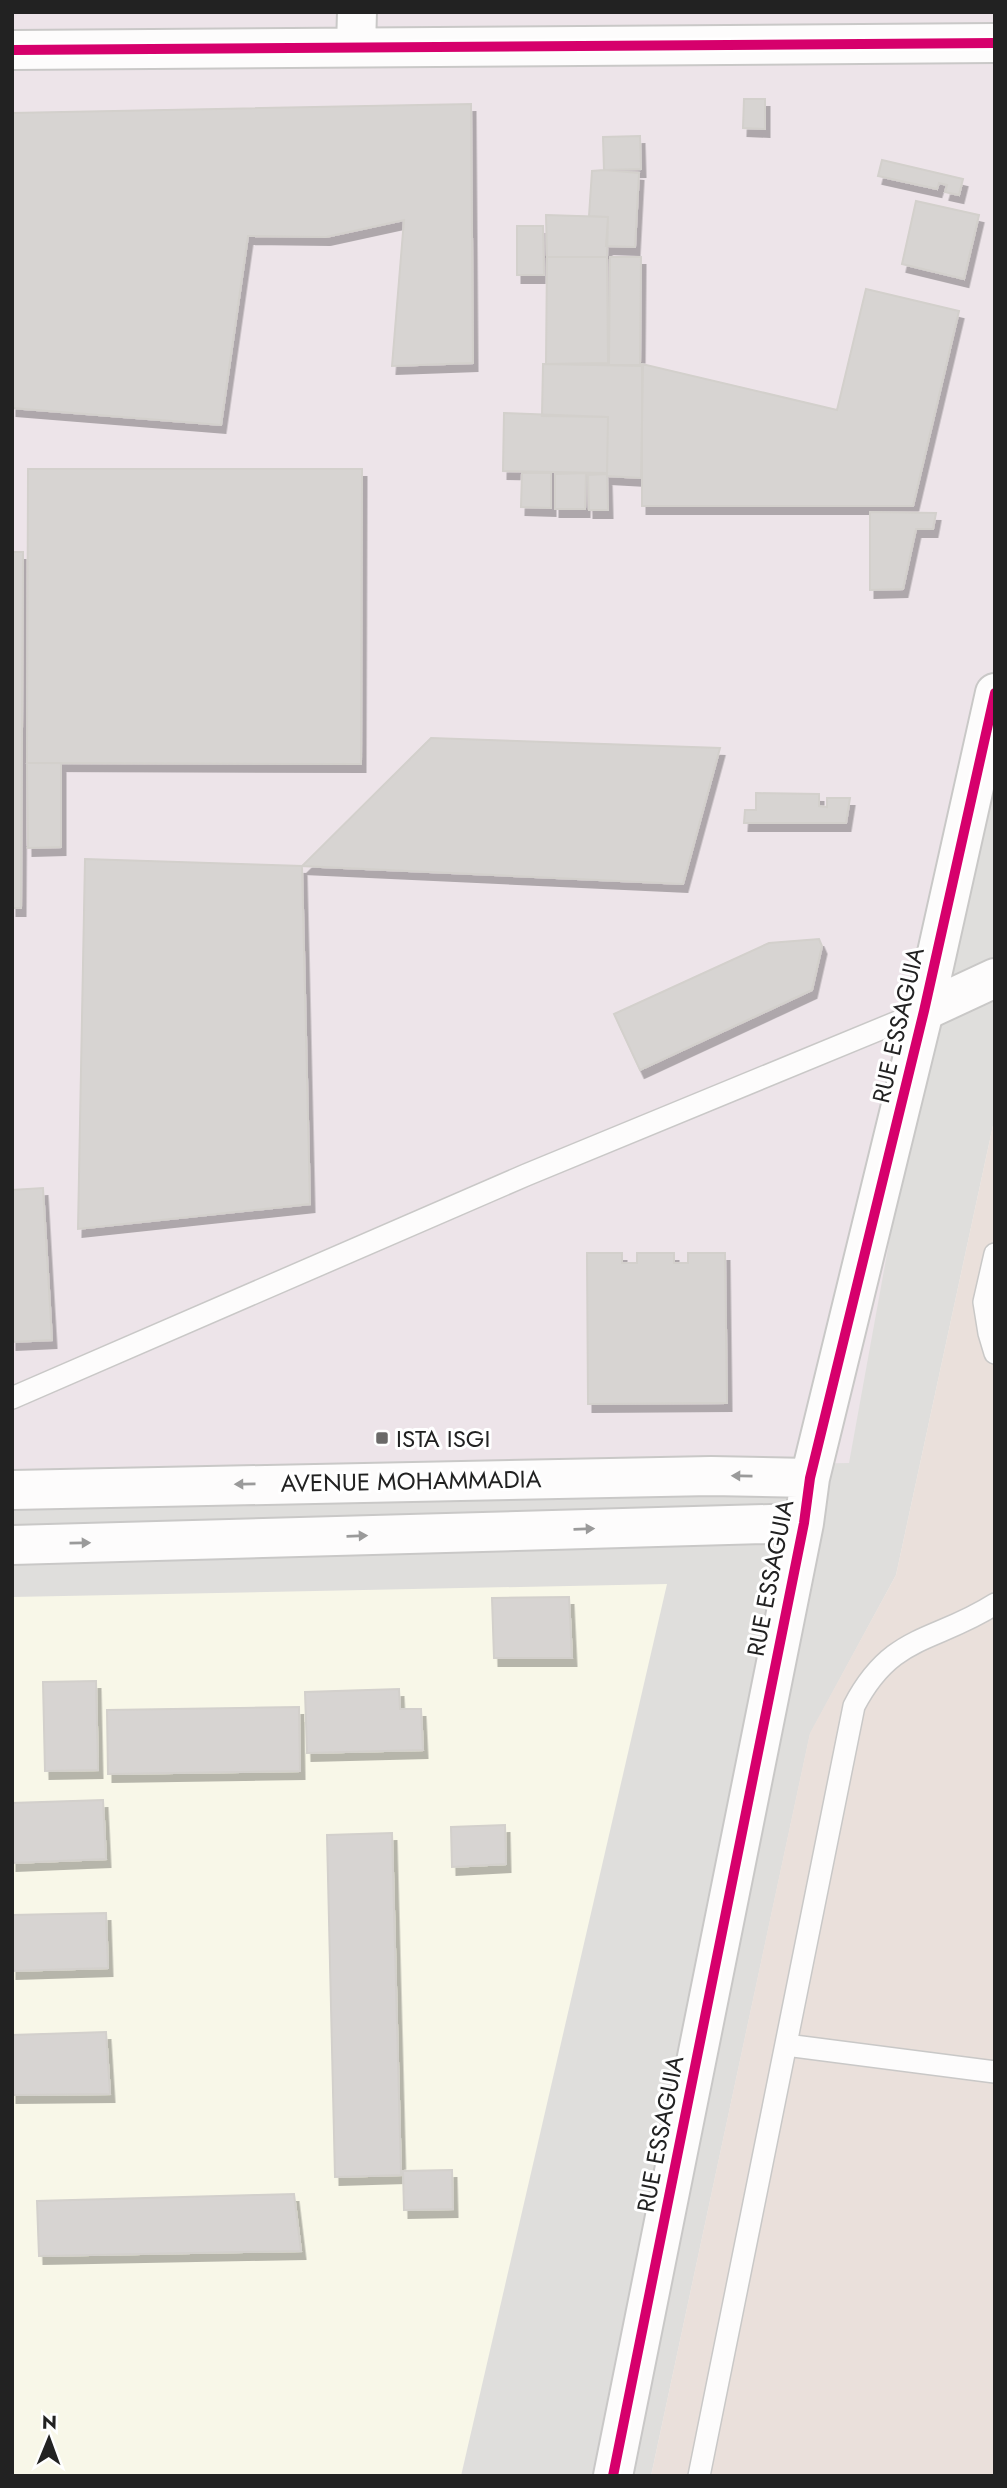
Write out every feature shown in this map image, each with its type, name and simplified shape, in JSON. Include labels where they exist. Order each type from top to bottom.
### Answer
[{"type":"street","points":[[12,50],[357,29],[995,43]]},
{"type":"street","name":"RUE ESSAGUIA","points":[[613,2476],[804,1523],[810,1478],[924,1011],[995,693]]},
{"type":"street","points":[[924,1011],[995,978]]},
{"type":"street","name":"AVENUE MOHAMMADIA","points":[[12,1490],[711,1476],[810,1478]]},
{"type":"street","points":[[303,1483],[306,1538]]},
{"type":"street","points":[[12,1545],[804,1523]]},
{"type":"lane","points":[[12,1398],[513,1180],[924,1011]]},
{"type":"lane","points":[[995,1254],[984,1302],[995,1353]]},
{"type":"lane","points":[[698,2476],[854,1706],[873,1673],[902,1648],[974,1618],[995,1604]]},
{"type":"lane","points":[[786,2045],[995,2072]]},
{"type":"shaded area","points":[[12,12],[995,12],[995,658],[849,1463],[12,1478]]},
{"type":"shaded area","points":[[995,494],[995,1116],[896,1575],[810,1734],[651,2476],[12,2476],[12,1449]]},
{"type":"shaded area","points":[[995,1116],[995,2476],[651,2476],[810,1733],[896,1575]]},
{"type":"shaded area","points":[[667,1584],[461,2476],[12,2476],[12,1597]]},
{"type":"building","points":[[744,99],[765,99],[765,129],[743,128]]},
{"type":"building","points":[[471,104],[473,363],[392,366],[404,220],[326,237],[248,236],[221,425],[12,408],[12,113]]},
{"type":"building","points":[[640,136],[641,169],[604,170],[603,137]]},
{"type":"building","points":[[882,160],[963,179],[959,195],[945,192],[947,185],[939,183],[937,189],[878,176]]},
{"type":"building","points":[[592,171],[639,173],[635,247],[606,246],[608,217],[589,216]]},
{"type":"building","points":[[916,201],[979,215],[964,279],[902,264]]},
{"type":"building","points":[[546,215],[608,217],[607,257],[547,257]]},
{"type":"building","points":[[517,226],[543,226],[544,275],[517,275]]},
{"type":"building","points":[[547,257],[607,257],[608,363],[546,364]]},
{"type":"building","points":[[610,257],[641,257],[640,365],[609,365]]},
{"type":"building","points":[[866,289],[959,311],[913,506],[642,506],[642,364],[837,410]]},
{"type":"building","points":[[543,364],[643,366],[641,478],[607,476],[608,417],[542,416]]},
{"type":"building","points":[[504,413],[608,417],[607,473],[503,471]]},
{"type":"building","points":[[28,469],[362,469],[361,764],[27,763]]},
{"type":"building","points":[[522,473],[551,473],[551,508],[521,507]]},
{"type":"building","points":[[586,473],[585,509],[555,509],[555,474]]},
{"type":"building","points":[[607,474],[608,510],[589,510],[588,475]]},
{"type":"building","points":[[870,512],[936,513],[933,529],[916,529],[903,589],[870,590]]},
{"type":"building","points":[[12,552],[23,552],[21,908],[12,908]]},
{"type":"building","points":[[431,738],[720,748],[683,884],[302,866]]},
{"type":"building","points":[[27,763],[61,763],[61,847],[28,848]]},
{"type":"building","points":[[756,793],[819,794],[819,806],[827,807],[827,798],[850,798],[846,823],[744,823],[745,810],[756,810]]},
{"type":"building","points":[[85,859],[302,866],[310,1204],[78,1229]]},
{"type":"building","points":[[819,939],[822,946],[812,990],[640,1070],[614,1014],[769,943]]},
{"type":"building","points":[[43,1188],[52,1340],[12,1342],[12,1190]]},
{"type":"building","points":[[587,1253],[622,1253],[622,1263],[637,1263],[637,1253],[674,1253],[674,1263],[688,1263],[688,1253],[725,1253],[727,1403],[588,1404]]},
{"type":"building","points":[[569,1597],[572,1658],[494,1658],[492,1598]]},
{"type":"building","points":[[96,1681],[98,1770],[45,1771],[43,1682]]},
{"type":"building","points":[[399,1689],[400,1709],[421,1709],[423,1750],[307,1753],[305,1692]]},
{"type":"building","points":[[299,1707],[300,1771],[108,1774],[107,1710]]},
{"type":"building","points":[[103,1800],[106,1859],[12,1863],[12,1803]]},
{"type":"building","points":[[505,1825],[506,1864],[452,1867],[451,1827]]},
{"type":"building","points":[[392,1833],[401,2175],[335,2177],[327,1835]]},
{"type":"building","points":[[106,1913],[108,1968],[12,1971],[12,1915]]},
{"type":"building","points":[[106,2032],[110,2094],[12,2095],[12,2035]]},
{"type":"building","points":[[452,2170],[453,2209],[404,2210],[403,2171]]},
{"type":"building","points":[[294,2194],[301,2251],[39,2256],[37,2201]]},
{"type":"cycle path","points":[[12,50],[995,43]]},
{"type":"cycle path","points":[[613,2476],[804,1523],[810,1478],[924,1011],[995,693]]},
{"type":"place","name":"ISTA ISGI","points":[[382,1438]]}]
